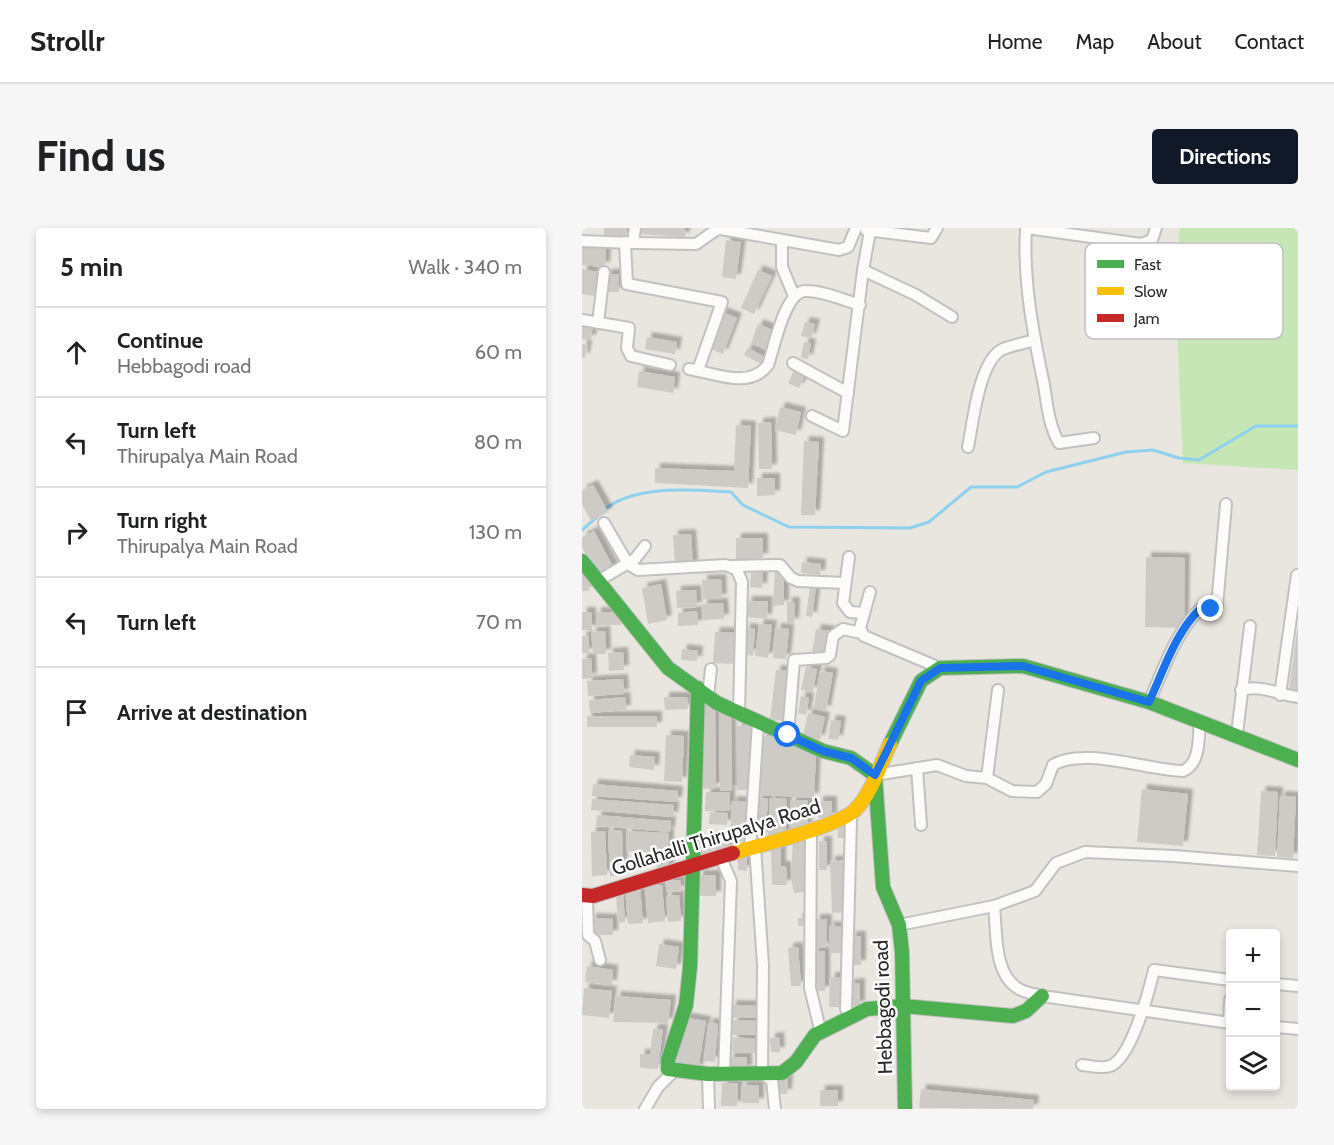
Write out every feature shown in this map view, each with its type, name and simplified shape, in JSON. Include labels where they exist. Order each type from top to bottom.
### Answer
[{"type":"street","points":[[635,228],[629,242],[627,284],[722,302],[694,370],[742,379],[762,372],[768,365],[789,301],[794,296],[808,291],[860,305]]},
{"type":"street","points":[[582,241],[696,244],[716,230],[722,229],[840,250],[848,247],[856,229],[931,238],[937,228]]},
{"type":"street","points":[[1094,438],[1059,443],[1052,429],[1035,340],[1026,273],[1027,228],[1134,243]]},
{"type":"street","points":[[1144,243],[1152,240],[1156,228]]},
{"type":"street","points":[[812,416],[843,431],[870,231]]},
{"type":"street","points":[[782,241],[782,267],[794,296]]},
{"type":"street","points":[[863,270],[916,295],[952,317]]},
{"type":"street","points":[[598,322],[604,272]]},
{"type":"street","points":[[582,320],[629,328],[627,348],[631,356],[670,365]]},
{"type":"street","points":[[968,447],[983,379],[992,358],[1002,349],[1035,340]]},
{"type":"street","points":[[793,363],[848,393]]},
{"type":"street","points":[[1149,702],[1175,644],[1191,617],[1200,609],[1211,609],[1217,606],[1220,596],[1226,504]]},
{"type":"street","points":[[604,523],[628,564],[638,570],[780,565],[791,578],[798,581],[845,583]]},
{"type":"street","points":[[598,581],[628,564],[645,546]]},
{"type":"street","points":[[849,558],[844,606],[850,612],[864,613]]},
{"type":"street","points":[[582,561],[669,668],[703,692],[758,723],[823,751],[851,758],[875,775],[942,766],[966,776],[987,778],[1012,791],[1037,792],[1046,784],[1053,765],[1065,760],[1116,760],[1183,771],[1189,768],[1196,759],[1200,722]]},
{"type":"street","points":[[732,566],[737,570],[742,582],[739,713]]},
{"type":"street","points":[[1280,695],[1297,574]]},
{"type":"street","points":[[861,633],[870,592]]},
{"type":"street","points":[[1237,734],[1250,626]]},
{"type":"street","points":[[788,735],[794,660],[826,658],[830,655],[834,636],[843,629],[861,633],[868,639],[940,668],[1023,666],[1149,702],[1237,734],[1298,760]]},
{"type":"street","points":[[846,1009],[851,819],[921,681],[940,668]]},
{"type":"street","points":[[711,669],[703,692],[692,867],[688,990],[668,1060],[668,1069],[708,1074],[762,1074],[787,1071],[815,1035],[837,1026],[861,1010],[903,1006],[1013,1016],[1026,1011],[1042,996]]},
{"type":"street","points":[[1241,690],[1257,687],[1280,695],[1298,697]]},
{"type":"street","points":[[987,778],[998,690]]},
{"type":"street","points":[[758,723],[752,848],[763,965],[762,1074]]},
{"type":"street","points":[[917,768],[921,825]]},
{"type":"street","name":"Hebbagodi road","points":[[875,775],[883,887],[899,925],[905,1109]]},
{"type":"street","name":"Gollahalli Thirupalya Road","points":[[585,895],[692,867],[811,830],[854,811]]},
{"type":"street","points":[[811,830],[810,988],[820,1033]]},
{"type":"street","points":[[899,925],[994,906],[1035,891],[1056,863],[1085,852],[1174,855],[1298,866]]},
{"type":"street","points":[[721,858],[731,881],[724,1074]]},
{"type":"street","points":[[585,895],[588,935],[595,941],[600,960]]},
{"type":"street","points":[[994,906],[1000,963],[1005,974],[1020,990],[1042,996],[1226,1022]]},
{"type":"street","points":[[1082,1065],[1110,1066],[1118,1061],[1144,1010],[1154,970],[1226,979]]},
{"type":"street","points":[[1280,984],[1298,986]]},
{"type":"street","points":[[1280,1027],[1298,1029]]},
{"type":"street","points":[[645,1109],[658,1087],[674,1071]]},
{"type":"street","points":[[708,1074],[710,1109]]},
{"type":"street","points":[[762,1074],[772,1080],[775,1109]]},
{"type":"green space","points":[[1180,228],[1298,228],[1298,470],[1183,463],[1177,339],[1283,339],[1283,243],[1179,243]]},
{"type":"building","points":[[604,228],[627,228],[626,238],[604,235]]},
{"type":"building","points":[[639,228],[685,228],[685,237],[638,234]]},
{"type":"building","points":[[726,240],[741,242],[736,279],[722,277]]},
{"type":"building","points":[[582,247],[606,249],[605,267],[582,265]]},
{"type":"building","points":[[582,269],[598,272],[594,296],[582,294]]},
{"type":"building","points":[[758,270],[772,276],[754,314],[741,308]]},
{"type":"building","points":[[606,274],[619,274],[619,292],[606,292]]},
{"type":"building","points":[[722,312],[737,318],[723,354],[708,348]]},
{"type":"building","points":[[805,322],[815,324],[811,338],[801,336]]},
{"type":"building","points":[[582,323],[593,324],[591,340],[582,339]]},
{"type":"building","points":[[758,324],[778,332],[771,351],[751,343]]},
{"type":"building","points":[[647,337],[677,342],[675,354],[645,349]]},
{"type":"building","points":[[804,342],[811,344],[808,359],[801,358]]},
{"type":"building","points":[[582,344],[587,345],[585,358],[582,357]]},
{"type":"building","points":[[748,348],[765,357],[761,364],[744,355]]},
{"type":"building","points":[[794,370],[805,375],[799,388],[788,383]]},
{"type":"building","points":[[639,371],[675,377],[673,393],[637,387]]},
{"type":"building","points":[[780,407],[801,412],[796,435],[775,430]]},
{"type":"building","points":[[771,422],[772,469],[759,469],[758,423]]},
{"type":"building","points":[[736,425],[751,426],[748,488],[655,483],[655,468],[734,471]]},
{"type":"building","points":[[804,441],[819,442],[815,515],[801,515]]},
{"type":"building","points":[[757,478],[775,478],[775,495],[757,496]]},
{"type":"building","points":[[593,485],[608,512],[591,521],[582,504],[582,490]]},
{"type":"building","points":[[594,531],[614,569],[598,577],[582,547],[582,537]]},
{"type":"building","points":[[691,534],[693,566],[675,568],[673,535]]},
{"type":"building","points":[[736,538],[763,538],[763,558],[736,560]]},
{"type":"building","points":[[1146,557],[1185,558],[1184,628],[1145,627]]},
{"type":"building","points":[[802,562],[821,564],[820,575],[801,573]]},
{"type":"building","points":[[775,571],[784,572],[784,605],[773,606]]},
{"type":"building","points":[[751,572],[763,573],[762,588],[750,587]]},
{"type":"building","points":[[582,575],[590,575],[589,591],[582,591]]},
{"type":"building","points":[[721,579],[722,599],[703,599],[702,580]]},
{"type":"building","points":[[661,584],[667,620],[648,624],[642,588]]},
{"type":"building","points":[[810,586],[816,586],[812,617],[806,616]]},
{"type":"building","points":[[696,590],[697,607],[677,608],[676,591]]},
{"type":"building","points":[[747,601],[768,601],[767,619],[746,617]]},
{"type":"building","points":[[787,602],[795,602],[794,623],[787,623]]},
{"type":"building","points":[[723,603],[724,619],[703,620],[702,604]]},
{"type":"building","points":[[697,611],[698,625],[678,626],[678,613]]},
{"type":"building","points":[[582,612],[591,612],[592,630],[582,630]]},
{"type":"building","points":[[596,612],[621,613],[621,625],[596,625]]},
{"type":"building","points":[[759,624],[772,625],[768,658],[755,656]]},
{"type":"building","points":[[745,628],[755,629],[753,656],[744,654]]},
{"type":"building","points":[[776,628],[789,629],[786,659],[773,658]]},
{"type":"building","points":[[816,629],[831,631],[826,656],[812,653]]},
{"type":"building","points":[[1298,630],[1298,692],[1289,690]]},
{"type":"building","points":[[605,631],[606,654],[593,654],[591,632]]},
{"type":"building","points":[[715,632],[739,633],[738,664],[713,663]]},
{"type":"building","points":[[582,636],[589,636],[589,653],[582,653]]},
{"type":"building","points":[[682,649],[698,651],[697,661],[681,660]]},
{"type":"building","points":[[623,652],[624,670],[609,671],[608,653]]},
{"type":"building","points":[[591,658],[592,678],[582,679],[582,659]]},
{"type":"building","points":[[806,667],[817,669],[813,692],[801,690]]},
{"type":"building","points":[[776,670],[790,671],[785,721],[770,720]]},
{"type":"building","points":[[820,671],[833,673],[826,711],[814,708]]},
{"type":"building","points":[[623,679],[624,694],[588,696],[587,681]]},
{"type":"building","points":[[801,696],[809,698],[806,715],[798,713]]},
{"type":"building","points":[[625,697],[626,710],[590,713],[589,700]]},
{"type":"building","points":[[664,697],[687,697],[688,709],[665,710]]},
{"type":"building","points":[[701,705],[715,705],[716,788],[702,789]]},
{"type":"building","points":[[731,713],[732,791],[720,791],[719,714]]},
{"type":"building","points":[[808,713],[825,717],[820,740],[803,736]]},
{"type":"building","points":[[587,716],[657,716],[657,727],[587,727]]},
{"type":"building","points":[[831,720],[841,721],[838,740],[828,739]]},
{"type":"building","points":[[752,725],[749,790],[737,790],[737,726]]},
{"type":"building","points":[[666,735],[684,736],[682,782],[664,781]]},
{"type":"building","points":[[762,736],[777,737],[816,752],[814,798],[760,795]]},
{"type":"building","points":[[630,755],[655,757],[654,770],[629,767]]},
{"type":"building","points":[[593,784],[678,791],[677,802],[592,796]]},
{"type":"building","points":[[1142,789],[1188,794],[1183,846],[1137,842]]},
{"type":"building","points":[[1261,791],[1278,792],[1275,856],[1257,855]]},
{"type":"building","points":[[706,792],[730,792],[730,811],[705,811]]},
{"type":"building","points":[[1280,796],[1296,797],[1293,858],[1277,857]]},
{"type":"building","points":[[757,798],[768,799],[765,837],[754,836]]},
{"type":"building","points":[[770,798],[787,799],[785,836],[768,836]]},
{"type":"building","points":[[592,799],[674,805],[673,817],[591,810]]},
{"type":"building","points":[[791,800],[808,800],[807,828],[790,828]]},
{"type":"building","points":[[732,801],[748,802],[746,842],[730,841]]},
{"type":"building","points":[[818,801],[832,801],[832,818],[818,818]]},
{"type":"building","points":[[710,812],[728,813],[727,825],[709,824]]},
{"type":"building","points":[[597,815],[671,821],[670,832],[596,826]]},
{"type":"building","points":[[846,825],[847,838],[838,838],[838,826]]},
{"type":"building","points":[[622,830],[623,876],[610,876],[608,831]]},
{"type":"building","points":[[605,831],[607,875],[592,876],[591,832]]},
{"type":"building","points":[[627,831],[669,833],[668,853],[626,851]]},
{"type":"building","points":[[708,837],[727,838],[727,850],[708,849]]},
{"type":"building","points":[[793,838],[806,838],[808,892],[794,893],[791,878]]},
{"type":"building","points":[[705,841],[707,855],[699,856],[697,842]]},
{"type":"building","points":[[819,841],[827,841],[827,870],[819,870]]},
{"type":"building","points":[[781,845],[781,866],[786,866],[787,885],[772,885],[771,846]]},
{"type":"building","points":[[656,855],[669,855],[669,869],[657,869]]},
{"type":"building","points":[[738,857],[747,857],[747,871],[738,870]]},
{"type":"building","points":[[844,860],[847,912],[832,913],[830,861]]},
{"type":"building","points":[[698,875],[716,875],[716,896],[698,896]]},
{"type":"building","points":[[680,880],[681,891],[667,892],[665,881]]},
{"type":"building","points":[[662,885],[665,921],[648,923],[645,886]]},
{"type":"building","points":[[640,886],[643,923],[628,924],[625,888]]},
{"type":"building","points":[[623,894],[625,922],[618,923],[616,895]]},
{"type":"building","points":[[679,895],[681,921],[668,922],[666,896]]},
{"type":"building","points":[[591,918],[613,919],[613,935],[591,935]]},
{"type":"building","points":[[798,918],[808,918],[808,926],[798,926]]},
{"type":"building","points":[[815,919],[827,919],[826,948],[814,948]]},
{"type":"building","points":[[829,926],[842,927],[841,953],[829,953]]},
{"type":"building","points":[[851,936],[861,936],[861,965],[850,965]]},
{"type":"building","points":[[659,944],[679,947],[676,969],[656,966]]},
{"type":"building","points":[[798,947],[801,986],[791,986],[788,948]]},
{"type":"building","points":[[813,951],[825,951],[825,991],[813,991]]},
{"type":"building","points":[[587,966],[613,970],[612,985],[585,982]]},
{"type":"building","points":[[830,977],[841,977],[841,1007],[829,1007]]},
{"type":"building","points":[[860,983],[860,1006],[848,1006],[849,984]]},
{"type":"building","points":[[584,988],[612,991],[609,1018],[582,1015]]},
{"type":"building","points":[[616,996],[671,1000],[668,1023],[613,1022]]},
{"type":"building","points":[[731,1005],[759,1006],[759,1018],[731,1018]]},
{"type":"building","points":[[682,1017],[706,1021],[698,1070],[675,1066]]},
{"type":"building","points":[[733,1020],[758,1021],[758,1035],[732,1035]]},
{"type":"building","points":[[708,1023],[718,1024],[715,1062],[704,1061]]},
{"type":"building","points":[[653,1029],[663,1029],[658,1069],[640,1068],[640,1054],[650,1054]]},
{"type":"building","points":[[733,1037],[756,1039],[756,1053],[732,1052]]},
{"type":"building","points":[[779,1037],[780,1052],[771,1052],[770,1038]]},
{"type":"building","points":[[729,1057],[747,1057],[747,1070],[729,1072]]},
{"type":"building","points":[[776,1076],[788,1076],[787,1094],[775,1094]]},
{"type":"building","points":[[722,1083],[738,1083],[737,1106],[721,1106]]},
{"type":"building","points":[[759,1085],[759,1103],[742,1103],[741,1086]]},
{"type":"building","points":[[921,1089],[1034,1100],[1033,1109],[919,1108]]},
{"type":"building","points":[[820,1090],[838,1090],[838,1106],[820,1106]]},
{"type":"waterway","points":[[604,510],[617,502],[648,492],[665,490],[731,492],[743,505],[789,527],[910,528],[929,522],[971,487],[1017,487],[1046,472],[1126,452],[1153,450],[1179,458],[1199,460],[1256,426],[1298,426]]},
{"type":"waterway","points":[[582,530],[597,517]]},
{"type":"traffic: fast","points":[[582,561],[668,668],[717,703],[823,751],[851,758],[875,775]]},
{"type":"traffic: fast","points":[[890,744],[921,681],[940,668],[1023,666],[1149,702],[1298,760]]},
{"type":"traffic: fast","points":[[698,688],[690,967],[686,1005],[668,1060],[668,1069],[708,1074],[782,1073],[796,1062],[815,1035],[867,1009],[903,1006],[1013,1016],[1026,1011],[1042,996]]},
{"type":"traffic: fast","points":[[875,775],[883,887],[899,925],[902,952],[905,1109]]},
{"type":"traffic: slow","points":[[733,853],[816,829],[855,810],[871,787],[890,744]]},
{"type":"traffic: jam","points":[[582,895],[593,896],[733,853]]},
{"type":"route","points":[[788,735],[823,751],[851,758],[875,775],[921,681],[940,668],[1023,666],[1149,702],[1187,623],[1200,609],[1211,609]]}]
